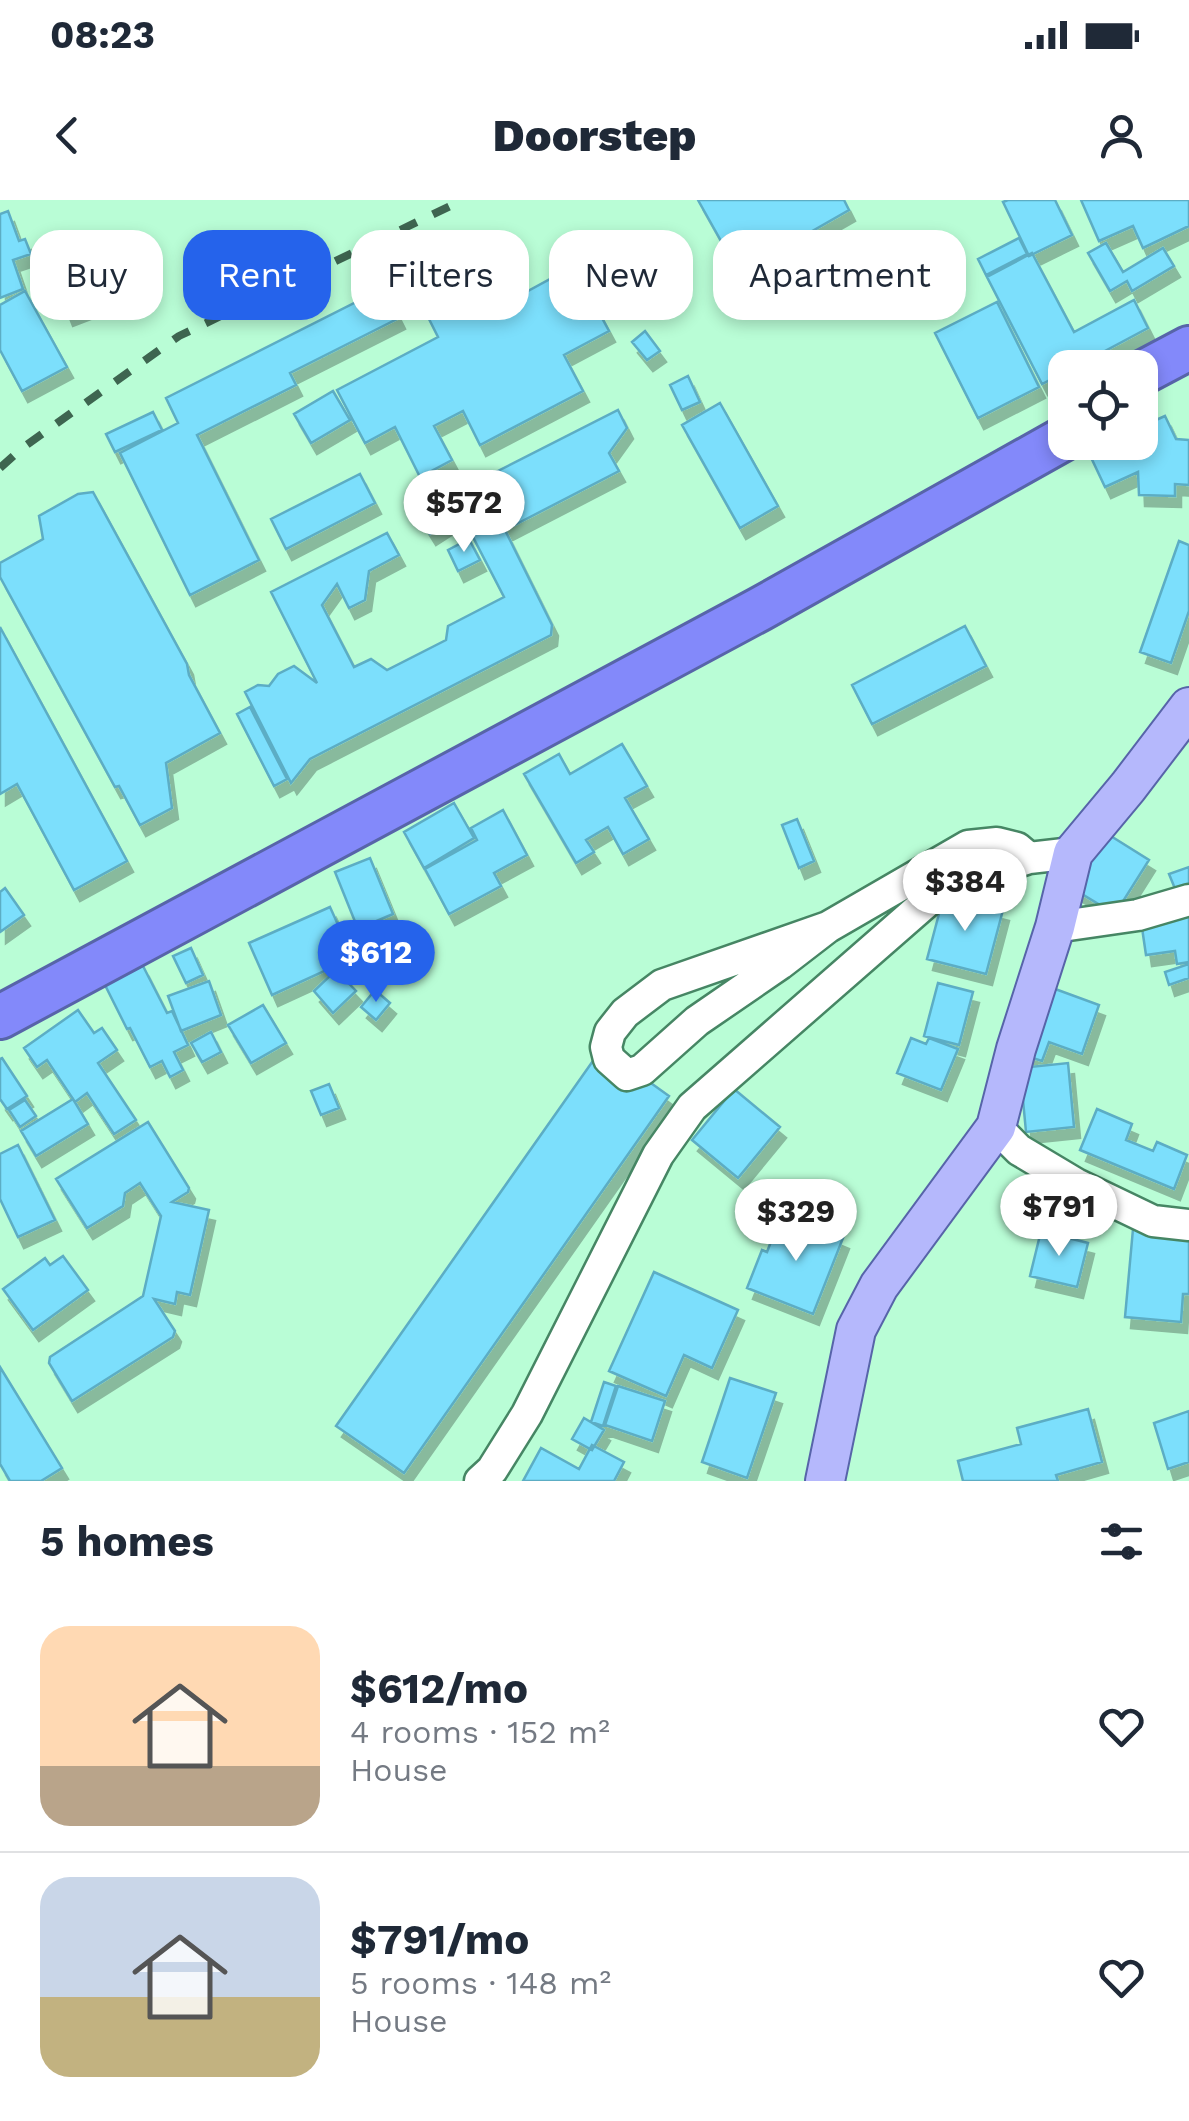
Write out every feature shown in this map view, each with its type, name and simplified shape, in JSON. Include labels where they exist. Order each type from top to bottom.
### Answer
[{"type":"highway","points":[[1158,364],[1189,348]]},
{"type":"highway","points":[[1158,386],[1189,370]]},
{"type":"highway","points":[[0,985],[192,886],[1048,424]]},
{"type":"highway","points":[[0,1017],[760,610],[1048,448]]},
{"type":"main road","points":[[825,1481],[856,1330],[879,1286],[996,1127],[1074,853],[1189,707]]},
{"type":"street","points":[[828,928],[662,985],[624,1013],[610,1032],[606,1047],[609,1059],[626,1075],[642,1070],[697,1022],[828,928],[968,846],[997,843],[1017,848],[1029,858]]},
{"type":"street","points":[[480,1481],[492,1470],[527,1414],[658,1155],[692,1107],[946,885],[1029,858],[1074,853]]},
{"type":"street","points":[[1055,927],[1138,914],[1189,900]]},
{"type":"street","points":[[996,1127],[1019,1150],[1076,1184],[1154,1221],[1189,1226]]},
{"type":"building","points":[[698,200],[844,200],[849,210],[814,230],[715,230]]},
{"type":"building","points":[[1055,200],[1072,235],[1029,256],[1003,202]]},
{"type":"building","points":[[1081,200],[1189,200],[1189,226],[1143,248],[1133,226],[1099,241]]},
{"type":"building","points":[[8,211],[19,241],[25,239],[30,254],[13,260],[23,289],[0,298],[0,214]]},
{"type":"building","points":[[1019,238],[1027,254],[986,275],[978,259]]},
{"type":"building","points":[[1106,243],[1123,272],[1163,248],[1174,266],[1132,291],[1127,281],[1110,291],[1088,253]]},
{"type":"building","points":[[1032,253],[1074,332],[1134,300],[1148,328],[1107,350],[1048,350],[1048,381],[1042,384],[987,277]]},
{"type":"building","points":[[549,280],[549,320],[603,320],[609,331],[564,355],[583,391],[480,445],[463,411],[434,426],[452,460],[420,477],[395,427],[365,443],[337,390],[438,337],[430,320],[529,320],[529,290]]},
{"type":"building","points":[[25,291],[30,300],[30,320],[41,320],[67,367],[22,391],[0,350],[0,305]]},
{"type":"building","points":[[997,302],[1039,387],[978,418],[935,333]]},
{"type":"building","points":[[351,305],[351,320],[395,320],[290,373],[296,385],[197,435],[259,560],[190,595],[120,453],[178,423],[166,398],[321,320],[331,320],[331,315]]},
{"type":"building","points":[[645,331],[660,351],[647,360],[632,342]]},
{"type":"building","points":[[688,376],[700,402],[682,410],[670,385]]},
{"type":"building","points":[[333,391],[350,420],[311,443],[294,414]]},
{"type":"building","points":[[720,403],[778,506],[740,528],[682,425]]},
{"type":"building","points":[[618,410],[627,428],[609,453],[619,471],[505,530],[552,625],[551,635],[310,759],[291,783],[245,692],[258,685],[269,686],[278,674],[294,666],[317,683],[271,592],[387,533],[399,555],[369,571],[365,600],[349,608],[337,584],[322,605],[354,667],[371,659],[387,670],[446,640],[448,626],[504,597],[459,510],[480,499],[482,479]]},
{"type":"building","points":[[153,412],[162,430],[115,452],[106,434]]},
{"type":"building","points":[[1165,416],[1176,439],[1189,440],[1189,485],[1175,484],[1175,496],[1139,495],[1138,472],[1105,487],[1092,460],[1158,460],[1158,419]]},
{"type":"building","points":[[360,474],[375,503],[286,549],[271,519]]},
{"type":"building","points":[[93,492],[220,733],[166,763],[172,808],[140,825],[119,786],[115,787],[0,577],[0,563],[43,539],[39,516],[78,494]]},
{"type":"building","points":[[451,499],[461,514],[430,534],[420,518]]},
{"type":"building","points":[[469,539],[480,560],[458,571],[448,550]]},
{"type":"building","points":[[1179,541],[1189,545],[1189,611],[1171,663],[1140,652]]},
{"type":"building","points":[[965,626],[986,666],[872,724],[852,685]]},
{"type":"building","points":[[0,627],[127,861],[74,890],[17,784],[0,794]]},
{"type":"building","points":[[250,707],[287,779],[274,786],[237,714]]},
{"type":"building","points":[[622,744],[647,786],[625,798],[649,839],[623,854],[608,827],[586,840],[594,852],[576,863],[524,774],[559,754],[570,774]]},
{"type":"building","points":[[454,803],[474,838],[424,868],[404,832]]},
{"type":"building","points":[[503,810],[527,855],[494,873],[501,886],[449,914],[425,869],[477,840],[471,828]]},
{"type":"building","points":[[797,819],[814,861],[799,868],[782,825]]},
{"type":"building","points":[[1106,833],[1149,860],[1115,914],[1072,888]]},
{"type":"building","points":[[370,858],[393,914],[358,929],[335,872]]},
{"type":"building","points":[[1189,867],[1189,891],[1178,896],[1169,874]]},
{"type":"building","points":[[5,888],[24,915],[0,932],[0,892]]},
{"type":"building","points":[[944,895],[1003,910],[986,974],[927,959]]},
{"type":"building","points":[[330,907],[353,958],[272,995],[249,943]]},
{"type":"building","points":[[1189,913],[1189,962],[1177,964],[1175,951],[1146,955],[1141,921]]},
{"type":"building","points":[[191,948],[203,975],[186,983],[173,956]]},
{"type":"building","points":[[1189,964],[1189,978],[1169,985],[1165,972]]},
{"type":"building","points":[[143,966],[188,1045],[174,1052],[183,1070],[170,1077],[162,1061],[150,1067],[105,985]]},
{"type":"building","points":[[336,970],[356,991],[333,1013],[314,991]]},
{"type":"building","points":[[209,981],[221,1015],[181,1031],[168,996]]},
{"type":"building","points":[[938,983],[973,992],[959,1045],[924,1036]]},
{"type":"building","points":[[1047,986],[1099,1005],[1082,1054],[1049,1042],[1042,1061],[1023,1055]]},
{"type":"building","points":[[375,990],[390,1003],[376,1020],[361,1007]]},
{"type":"building","points":[[263,1005],[286,1043],[251,1063],[228,1025]]},
{"type":"building","points":[[78,1010],[94,1033],[102,1028],[117,1050],[98,1063],[136,1120],[114,1134],[87,1093],[75,1102],[47,1060],[37,1067],[24,1048]]},
{"type":"building","points":[[211,1032],[221,1052],[202,1062],[191,1043]]},
{"type":"building","points":[[911,1038],[926,1044],[929,1038],[958,1049],[941,1090],[897,1073]]},
{"type":"building","points":[[602,1048],[669,1096],[404,1473],[336,1426]]},
{"type":"building","points":[[2,1058],[27,1096],[7,1109],[0,1099]]},
{"type":"building","points":[[1068,1063],[1074,1127],[1026,1132],[1020,1068]]},
{"type":"building","points":[[329,1084],[339,1108],[321,1115],[311,1091]]},
{"type":"building","points":[[734,1089],[780,1127],[738,1178],[692,1140]]},
{"type":"building","points":[[73,1099],[88,1124],[36,1156],[21,1131]]},
{"type":"building","points":[[25,1100],[36,1116],[20,1127],[9,1110]]},
{"type":"building","points":[[1097,1109],[1132,1124],[1126,1140],[1153,1151],[1157,1142],[1187,1155],[1174,1189],[1080,1150]]},
{"type":"building","points":[[148,1122],[189,1188],[172,1202],[209,1210],[190,1295],[177,1292],[175,1304],[154,1299],[175,1331],[173,1337],[72,1401],[49,1363],[50,1357],[143,1296],[161,1216],[140,1183],[125,1193],[123,1206],[87,1228],[56,1179]]},
{"type":"building","points":[[18,1145],[55,1220],[18,1237],[0,1199],[0,1154]]},
{"type":"building","points":[[782,1213],[843,1238],[813,1314],[747,1288]]},
{"type":"building","points":[[1133,1229],[1189,1233],[1189,1294],[1183,1294],[1181,1322],[1125,1317]]},
{"type":"building","points":[[1041,1231],[1088,1243],[1077,1287],[1030,1276]]},
{"type":"building","points":[[63,1256],[88,1290],[33,1330],[3,1289],[45,1258],[50,1265]]},
{"type":"building","points":[[654,1272],[738,1310],[712,1368],[684,1355],[666,1396],[609,1371]]},
{"type":"building","points":[[0,1367],[62,1468],[41,1481],[10,1481],[0,1464]]},
{"type":"building","points":[[730,1378],[776,1393],[747,1478],[702,1462]]},
{"type":"building","points":[[604,1382],[616,1386],[603,1426],[591,1422]]},
{"type":"building","points":[[618,1386],[665,1401],[652,1441],[605,1425]]},
{"type":"building","points":[[1088,1409],[1102,1462],[1056,1475],[1058,1481],[963,1481],[958,1461],[1021,1444],[1017,1428]]},
{"type":"building","points":[[1189,1411],[1189,1462],[1168,1469],[1154,1423]]},
{"type":"building","points":[[584,1418],[604,1430],[592,1450],[572,1439]]},
{"type":"building","points":[[592,1445],[624,1462],[614,1481],[523,1481],[541,1448],[579,1469]]},
{"type":"railway","points":[[0,468],[179,336],[463,200]]}]
